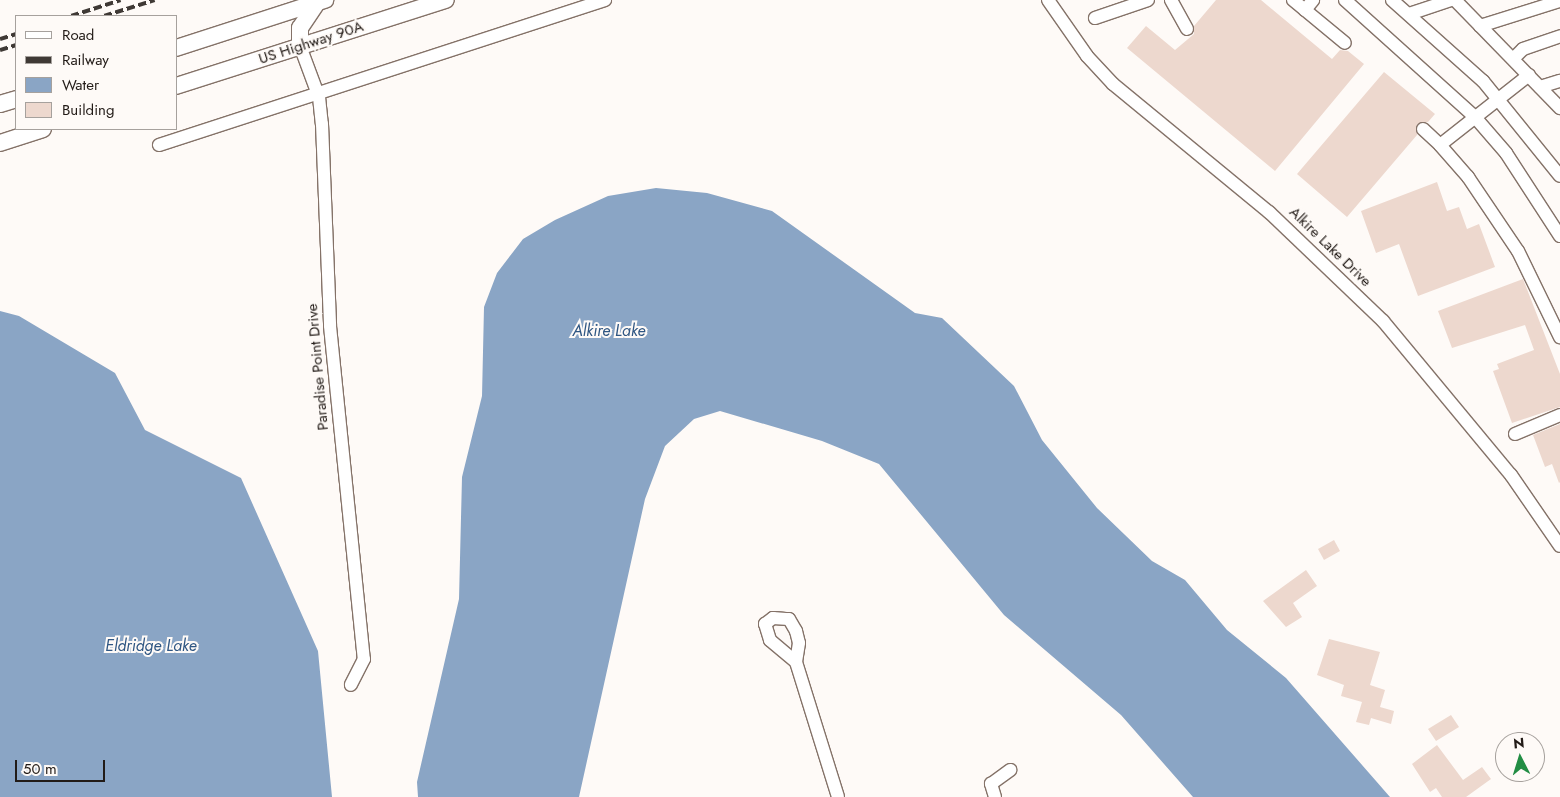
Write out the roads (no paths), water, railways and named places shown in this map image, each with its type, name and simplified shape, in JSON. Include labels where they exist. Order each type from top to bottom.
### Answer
[{"type":"main road","name":"US Highway 90A","points":[[178,85],[446,0]]},
{"type":"main road","points":[[300,46],[300,28],[321,1]]},
{"type":"main road","points":[[178,47],[321,1]]},
{"type":"main road","points":[[0,104],[15,99]]},
{"type":"main road","points":[[0,143],[40,130]]},
{"type":"street","points":[[159,145],[317,91],[605,0]]},
{"type":"street","name":"Alkire Lake Drive","points":[[1048,0],[1087,56],[1113,84],[1269,212],[1383,321],[1511,475],[1560,546]]},
{"type":"street","points":[[1095,18],[1148,0]]},
{"type":"street","points":[[1171,0],[1186,29]]},
{"type":"street","points":[[1293,0],[1309,5],[1344,43]]},
{"type":"street","points":[[1345,0],[1474,116],[1506,153],[1560,236]]},
{"type":"street","points":[[1392,0],[1499,100],[1560,176]]},
{"type":"street","points":[[1409,14],[1453,0],[1515,57],[1560,108]]},
{"type":"street","points":[[1480,26],[1560,2]]},
{"type":"street","points":[[1515,57],[1523,49],[1560,36]]},
{"type":"street","name":"Paradise Point Drive","points":[[300,46],[317,91],[322,124],[330,326],[364,659],[351,685]]},
{"type":"street","points":[[1440,145],[1474,116],[1499,100],[1529,75]]},
{"type":"street","points":[[1540,87],[1560,81]]},
{"type":"street","points":[[1424,129],[1440,145],[1497,219],[1558,323],[1560,337]]},
{"type":"street","points":[[1515,434],[1560,415]]},
{"type":"street","points":[[796,662],[838,797]]},
{"type":"street","points":[[995,797],[991,784],[1010,770]]},
{"type":"water","name":"Alkire Lake","points":[[656,188],[707,193],[772,211],[915,313],[942,318],[1014,386],[1042,440],[1097,508],[1152,561],[1185,580],[1227,630],[1286,678],[1390,797],[1193,797],[1121,715],[1004,615],[879,464],[822,441],[720,411],[694,419],[665,446],[645,499],[579,797],[418,797],[417,782],[459,599],[462,477],[482,396],[484,307],[497,273],[523,239],[555,220],[608,196]]},
{"type":"water","name":"Eldridge Lake","points":[[0,311],[19,316],[115,373],[145,430],[241,478],[318,651],[332,797],[0,797]]},
{"type":"railway","points":[[74,15],[121,0]]},
{"type":"railway","points":[[107,15],[155,0]]},
{"type":"railway","points":[[0,39],[15,34]]},
{"type":"railway","points":[[0,50],[15,45]]}]
